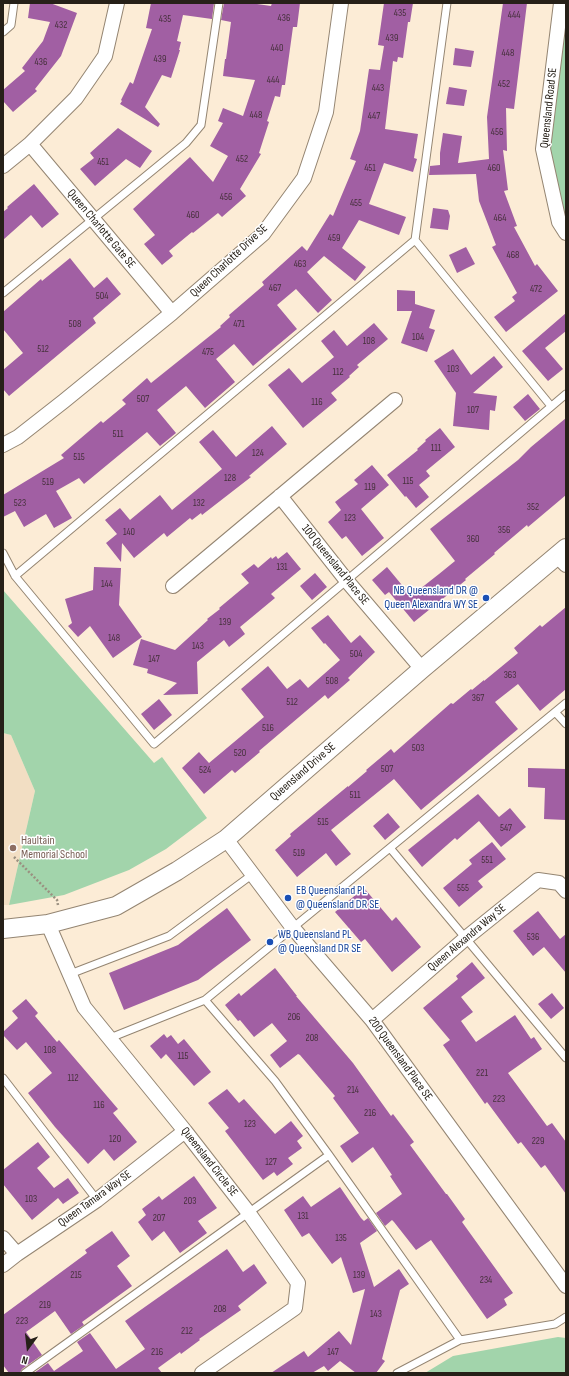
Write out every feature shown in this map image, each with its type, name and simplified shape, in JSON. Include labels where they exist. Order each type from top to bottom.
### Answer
[{"type":"street","points":[[3,166],[30,144],[76,98],[105,56],[117,3]]},
{"type":"street","name":"Queen Charlotte Drive SE","points":[[3,445],[24,433],[172,314],[263,234],[304,178],[326,112],[340,3]]},
{"type":"street","name":"Queensland Road SE","points":[[561,3],[543,149],[559,222],[566,233]]},
{"type":"street","name":"Queen Charlotte Gate SE","points":[[30,144],[172,314]]},
{"type":"street","points":[[173,586],[395,400]]},
{"type":"street","name":"100 Queensland Place SE","points":[[280,496],[347,581],[422,669]]},
{"type":"street","name":"Queensland Drive SE","points":[[3,929],[56,922],[116,906],[177,871],[226,839],[422,669],[563,556]]},
{"type":"street","name":"200 Queensland Place SE","points":[[226,839],[293,928],[372,1020],[566,1286]]},
{"type":"street","name":"Queen Alexandra Way SE","points":[[372,1020],[466,938],[538,880],[559,883],[566,891]]},
{"type":"street","name":"Queensland Circle SE","points":[[56,922],[70,974],[84,1007],[185,1131],[248,1212],[298,1283],[295,1308],[202,1373]]},
{"type":"street","name":"Queen Tamara Way SE","points":[[3,1265],[97,1200],[185,1131]]},
{"type":"street","points":[[3,1238],[17,1254]]},
{"type":"lane","points":[[3,32],[11,25],[14,3]]},
{"type":"lane","points":[[3,293],[186,143],[201,125],[219,3]]},
{"type":"lane","points":[[15,576],[415,240],[447,3]]},
{"type":"lane","points":[[415,240],[552,406]]},
{"type":"lane","points":[[3,553],[15,576],[154,744],[566,394]]},
{"type":"lane","points":[[110,1038],[205,1000],[566,703]]},
{"type":"lane","points":[[555,712],[566,724]]},
{"type":"lane","points":[[390,848],[566,1058]]},
{"type":"lane","points":[[70,974],[169,936],[252,874]]},
{"type":"lane","points":[[205,1000],[275,1081],[460,1340]]},
{"type":"lane","points":[[3,1078],[97,1200]]},
{"type":"lane","points":[[25,1373],[329,1155]]},
{"type":"lane","points":[[397,1373],[460,1340],[555,1324],[566,1317]]},
{"type":"path","points":[[14,857],[57,900],[56,922]]},
{"type":"shaded area","name":"Haultain Memorial School","points":[[3,733],[11,735],[35,791],[9,905],[3,905]]},
{"type":"green space","points":[[566,18],[566,233],[543,149]]},
{"type":"green space","points":[[3,590],[154,763],[162,757],[207,818],[166,849],[129,870],[64,895],[9,905],[35,791],[11,735],[3,733]]},
{"type":"green space","points":[[558,1337],[566,1338],[566,1373],[425,1373],[453,1356]]},
{"type":"building","points":[[30,3],[50,3],[77,13],[61,56],[35,89],[37,91],[13,112],[3,101],[3,90],[25,71],[22,68],[43,41],[50,22],[28,18]]},
{"type":"building","points":[[151,3],[214,3],[212,19],[183,15],[177,41],[181,42],[180,50],[171,78],[162,75],[145,107],[160,124],[158,127],[120,104],[130,82],[133,84],[152,29],[146,28]]},
{"type":"building","points":[[224,3],[250,3],[271,6],[272,3],[300,3],[297,27],[293,27],[285,85],[282,85],[280,97],[275,96],[267,121],[269,122],[259,153],[261,154],[240,189],[246,196],[222,217],[218,213],[193,233],[192,232],[169,251],[173,256],[162,265],[144,244],[155,235],[133,209],[190,157],[213,182],[228,156],[210,146],[223,123],[218,121],[223,108],[243,116],[255,80],[223,76],[231,22],[221,20]]},
{"type":"building","points":[[384,3],[413,3],[410,22],[408,22],[403,58],[398,57],[397,62],[393,61],[385,129],[418,134],[414,158],[417,159],[413,172],[384,163],[369,204],[406,217],[399,235],[359,220],[342,248],[366,267],[355,281],[324,256],[307,272],[332,300],[318,313],[296,289],[277,305],[297,329],[253,366],[234,344],[216,359],[235,382],[205,408],[186,386],[157,410],[176,433],[160,446],[147,432],[84,484],[79,478],[56,491],[72,518],[54,528],[46,514],[24,527],[15,511],[3,517],[3,495],[64,458],[61,455],[101,421],[103,423],[126,404],[122,400],[147,378],[151,383],[221,327],[220,326],[230,317],[229,315],[264,285],[262,282],[302,246],[307,251],[330,214],[333,216],[356,161],[350,159],[360,131],[369,69],[380,70],[384,46],[378,45]]},
{"type":"building","points":[[503,3],[527,3],[514,109],[506,108],[507,151],[503,150],[508,190],[504,191],[517,226],[514,227],[535,266],[537,264],[558,291],[506,332],[494,317],[515,301],[512,297],[517,293],[492,247],[496,245],[479,201],[476,174],[429,175],[430,166],[440,165],[443,133],[462,136],[458,163],[489,159],[487,117]]},
{"type":"building","points":[[455,48],[474,51],[471,67],[453,65]]},
{"type":"building","points":[[449,87],[467,90],[464,106],[446,104]]},
{"type":"building","points":[[118,128],[152,151],[140,168],[126,159],[95,186],[80,169],[94,158],[90,153]]},
{"type":"building","points":[[34,184],[59,214],[42,228],[31,215],[3,240],[3,212]]},
{"type":"building","points":[[433,208],[448,210],[450,216],[448,230],[430,228]]},
{"type":"building","points":[[466,247],[475,264],[457,273],[449,255]]},
{"type":"building","points":[[70,258],[94,288],[107,277],[121,294],[93,318],[96,323],[9,396],[3,389],[3,370],[23,353],[3,329],[3,312],[41,279],[42,281]]},
{"type":"building","points":[[397,290],[415,291],[415,304],[435,310],[429,328],[435,330],[427,352],[401,343],[412,311],[397,311]]},
{"type":"building","points":[[566,313],[566,331],[545,348],[563,369],[548,381],[522,351]]},
{"type":"building","points":[[374,323],[388,339],[357,365],[359,367],[349,376],[350,377],[331,393],[337,400],[303,428],[268,385],[289,368],[302,383],[334,357],[321,341],[334,330],[347,346]]},
{"type":"building","points":[[453,349],[471,375],[494,356],[503,367],[473,393],[497,396],[495,411],[490,410],[489,430],[453,426],[456,393],[434,361]]},
{"type":"building","points":[[528,394],[540,409],[525,421],[513,407]]},
{"type":"building","points":[[566,418],[566,495],[528,527],[527,525],[465,579],[466,580],[414,622],[389,592],[385,595],[372,580],[387,567],[411,596],[455,561],[430,529],[518,460],[531,447]]},
{"type":"building","points":[[272,426],[287,444],[249,476],[251,477],[202,515],[201,513],[192,520],[190,518],[167,537],[164,533],[134,558],[122,543],[121,562],[106,543],[117,534],[105,520],[120,508],[130,520],[160,495],[172,510],[222,469],[199,442],[213,430],[236,457]]},
{"type":"building","points":[[440,428],[455,447],[426,471],[430,476],[419,485],[429,497],[416,508],[387,475],[418,450],[417,449],[426,441],[425,440]]},
{"type":"building","points":[[372,465],[389,485],[361,509],[384,538],[362,556],[346,536],[342,539],[328,522],[341,510],[335,502],[358,484],[354,480]]},
{"type":"building","points":[[287,552],[301,569],[271,594],[275,598],[240,627],[245,634],[229,647],[224,640],[197,662],[198,694],[163,695],[177,683],[147,673],[148,669],[133,665],[141,639],[175,650],[208,620],[207,619],[220,609],[219,608],[249,583],[241,574],[254,564],[258,568],[271,557],[272,559],[276,556],[278,559]]},
{"type":"building","points":[[94,567],[121,568],[119,605],[142,637],[113,658],[90,626],[78,637],[68,626],[72,623],[65,599],[93,590]]},
{"type":"building","points":[[315,573],[327,587],[312,600],[300,586]]},
{"type":"building","points":[[566,607],[566,689],[540,711],[518,684],[495,702],[518,729],[421,810],[394,779],[331,830],[351,854],[336,866],[326,853],[297,877],[275,850],[291,836],[290,834],[348,787],[391,749],[394,753],[451,703],[453,704],[471,689],[472,690],[484,681],[518,653],[514,648],[540,625],[542,627]]},
{"type":"building","points":[[328,615],[351,643],[360,635],[375,652],[348,678],[350,680],[328,699],[325,695],[235,773],[232,770],[204,794],[182,768],[199,752],[209,763],[264,717],[241,689],[268,666],[287,689],[300,679],[308,688],[340,660],[311,628]]},
{"type":"building","points":[[159,699],[172,715],[154,730],[141,714]]},
{"type":"building","points":[[528,768],[566,769],[566,820],[544,819],[545,788],[528,787]]},
{"type":"building","points":[[478,794],[499,817],[510,808],[526,827],[501,847],[479,821],[457,840],[455,838],[422,867],[408,850]]},
{"type":"building","points":[[388,813],[400,827],[385,840],[373,826]]},
{"type":"building","points":[[492,842],[506,859],[478,881],[483,887],[459,907],[443,888],[472,864],[469,860]]},
{"type":"building","points":[[364,888],[392,921],[396,917],[421,947],[392,972],[365,939],[361,942],[335,912]]},
{"type":"building","points":[[227,908],[251,940],[198,980],[124,1010],[109,973],[178,945]]},
{"type":"building","points":[[538,911],[560,939],[566,934],[566,973],[544,947],[533,956],[513,931]]},
{"type":"building","points":[[472,962],[485,978],[461,997],[473,1012],[461,1021],[476,1042],[515,1015],[531,1039],[534,1037],[542,1049],[508,1073],[547,1126],[552,1123],[566,1142],[566,1194],[545,1165],[541,1168],[521,1142],[518,1144],[487,1102],[485,1104],[443,1045],[450,1040],[423,1008],[458,979],[456,976]]},
{"type":"building","points":[[275,968],[296,996],[353,1063],[391,1116],[393,1114],[414,1142],[410,1145],[465,1219],[462,1222],[513,1293],[504,1299],[507,1305],[487,1319],[431,1240],[416,1250],[392,1220],[385,1226],[376,1213],[402,1194],[390,1176],[392,1175],[373,1147],[352,1163],[340,1146],[359,1133],[333,1098],[335,1096],[300,1055],[298,1054],[280,1068],[270,1055],[287,1041],[272,1023],[254,1037],[225,1005],[239,993],[241,996]]},
{"type":"building","points":[[552,993],[564,1008],[551,1019],[538,1004]]},
{"type":"building","points":[[26,999],[38,1013],[35,1016],[57,1042],[59,1040],[118,1109],[113,1113],[137,1142],[114,1161],[104,1149],[88,1164],[55,1127],[28,1093],[52,1073],[26,1042],[17,1050],[3,1035],[3,1032],[18,1018],[12,1011]]},
{"type":"building","points":[[164,1034],[167,1038],[171,1035],[178,1044],[184,1039],[211,1072],[194,1086],[166,1054],[161,1059],[150,1046]]},
{"type":"building","points":[[227,1089],[239,1103],[244,1099],[275,1134],[291,1121],[303,1136],[297,1141],[302,1148],[288,1158],[293,1164],[277,1176],[274,1172],[263,1180],[225,1131],[229,1128],[208,1103]]},
{"type":"building","points":[[38,1142],[50,1157],[37,1168],[54,1188],[68,1178],[79,1193],[63,1204],[58,1198],[32,1220],[3,1184],[3,1170]]},
{"type":"building","points":[[194,1176],[217,1208],[198,1221],[207,1233],[180,1253],[164,1231],[152,1241],[138,1222],[146,1215],[142,1209],[159,1196],[162,1200]]},
{"type":"building","points":[[340,1187],[361,1218],[364,1221],[368,1218],[377,1231],[360,1243],[374,1287],[399,1269],[409,1284],[400,1290],[382,1359],[385,1361],[376,1373],[356,1373],[340,1361],[328,1371],[324,1366],[312,1373],[271,1373],[304,1351],[308,1357],[339,1331],[351,1345],[365,1289],[353,1293],[341,1257],[332,1264],[309,1233],[302,1237],[284,1210],[303,1196],[311,1207]]},
{"type":"building","points":[[112,1231],[130,1256],[117,1266],[132,1286],[82,1322],[84,1325],[71,1334],[55,1311],[26,1332],[42,1355],[22,1369],[20,1373],[9,1373],[3,1365],[3,1315],[87,1253],[85,1250]]},
{"type":"building","points":[[227,1249],[243,1272],[254,1264],[267,1283],[238,1306],[241,1310],[199,1339],[200,1340],[181,1354],[180,1352],[158,1368],[162,1373],[34,1373],[48,1363],[54,1371],[83,1351],[77,1342],[90,1333],[116,1369],[145,1349],[125,1321]]},
{"type":"place","name":"NB Queensland DR @ Queen Alexandra WY SE","points":[[486,598]]},
{"type":"place","name":"Haultain Memorial School","points":[[13,848]]},
{"type":"place","name":"EB Queensland PL @ Queensland DR SE","points":[[288,898]]},
{"type":"place","name":"WB Queensland PL @ Queensland DR SE","points":[[270,942]]}]
